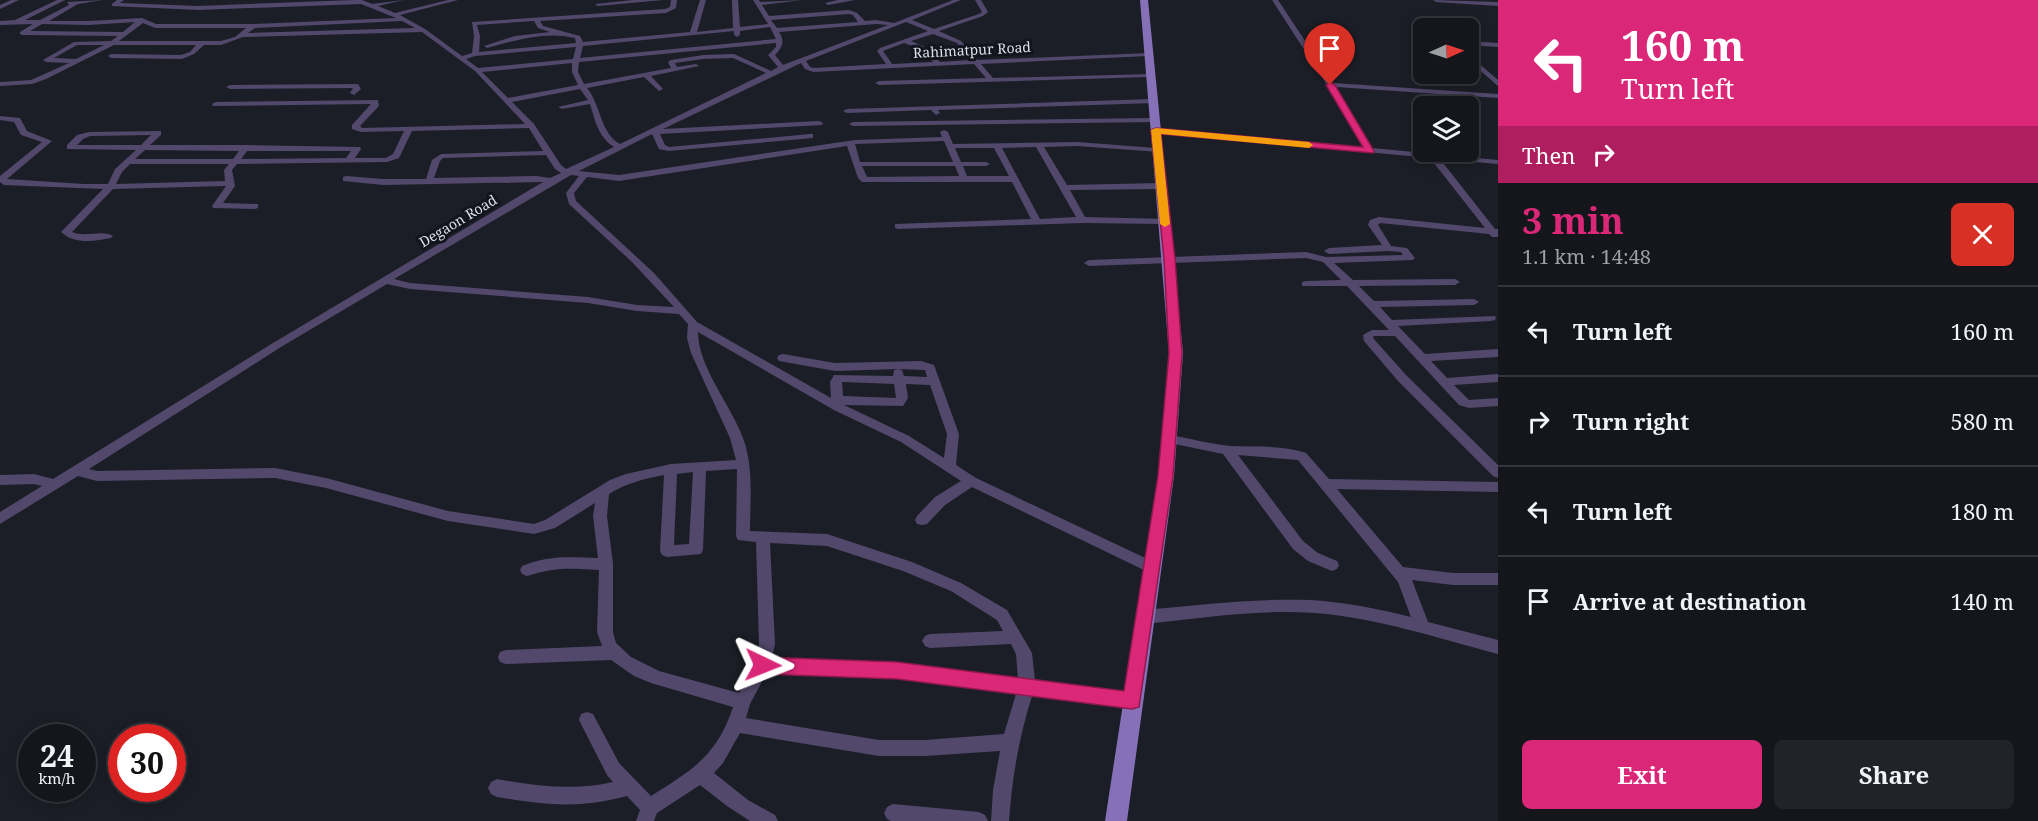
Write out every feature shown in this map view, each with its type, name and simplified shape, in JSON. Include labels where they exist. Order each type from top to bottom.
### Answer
[{"type":"main road","points":[[1116,821],[1132,701],[1154,568],[1176,353],[1144,0]]},
{"type":"street","points":[[0,7],[16,0]]},
{"type":"street","points":[[120,0],[114,5],[198,8],[263,6],[291,2],[367,4],[423,30],[477,70],[531,126],[560,169],[579,173],[619,178],[849,143],[949,142],[997,146],[1088,145],[1156,150]]},
{"type":"street","points":[[16,22],[59,2],[120,0]]},
{"type":"street","points":[[140,6],[148,0]]},
{"type":"street","points":[[182,7],[193,0]]},
{"type":"street","points":[[198,8],[208,0]]},
{"type":"street","points":[[216,7],[224,0]]},
{"type":"street","points":[[180,19],[252,15],[401,0]]},
{"type":"street","points":[[0,23],[142,20],[160,26],[253,26],[399,17],[455,0]]},
{"type":"street","points":[[598,4],[660,0]]},
{"type":"street","points":[[476,51],[477,32],[474,23],[666,11],[673,8],[674,0]]},
{"type":"street","points":[[693,34],[703,0]]},
{"type":"street","points":[[735,0],[738,45]]},
{"type":"street","points":[[826,1],[852,0]]},
{"type":"street","name":"Degaon Road","points":[[0,519],[384,280],[551,181],[579,173],[619,147],[782,68],[906,20],[937,5],[958,0]]},
{"type":"street","points":[[891,67],[880,50],[984,13],[978,0]]},
{"type":"street","points":[[1275,0],[1370,151]]},
{"type":"street","points":[[1436,0],[1498,4]]},
{"type":"street","points":[[826,1],[836,13]]},
{"type":"street","points":[[758,2],[802,3],[816,14]]},
{"type":"street","points":[[758,2],[780,41],[780,47],[771,55],[782,68]]},
{"type":"street","points":[[76,3],[22,33],[125,34]]},
{"type":"street","points":[[252,15],[263,6]]},
{"type":"street","points":[[2,84],[39,81],[112,43],[163,7]]},
{"type":"street","points":[[476,51],[581,45],[693,34],[772,24],[816,14],[853,13],[862,23]]},
{"type":"street","points":[[537,20],[540,27],[578,37],[581,45],[575,73],[592,101],[604,133],[613,144],[619,147]]},
{"type":"street","points":[[906,20],[959,42],[991,80]]},
{"type":"street","points":[[772,24],[895,24]]},
{"type":"street","points":[[76,61],[45,60],[76,43],[227,42],[253,26]]},
{"type":"street","points":[[241,35],[329,35],[350,32],[423,30]]},
{"type":"street","points":[[460,58],[515,38],[562,33]]},
{"type":"street","points":[[477,70],[780,41]]},
{"type":"street","points":[[904,41],[925,49],[939,64]]},
{"type":"street","points":[[111,56],[182,57],[192,53],[202,43]]},
{"type":"street","points":[[1479,44],[1498,45]]},
{"type":"street","name":"Rahimatpur Road","points":[[802,60],[810,70],[1148,54]]},
{"type":"street","points":[[675,70],[671,62],[724,55],[739,57],[771,73]]},
{"type":"street","points":[[508,100],[696,66]]},
{"type":"street","points":[[1479,66],[1498,84]]},
{"type":"street","points":[[646,75],[659,89]]},
{"type":"street","points":[[879,82],[1149,75]]},
{"type":"street","points":[[1330,85],[1498,96]]},
{"type":"street","points":[[290,103],[304,86]]},
{"type":"street","points":[[230,87],[355,86],[357,89],[354,93]]},
{"type":"street","points":[[562,107],[592,101]]},
{"type":"street","points":[[847,111],[1152,101]]},
{"type":"street","points":[[216,104],[375,102],[375,106],[356,129],[531,126]]},
{"type":"street","points":[[933,108],[964,178]]},
{"type":"street","points":[[0,118],[17,120],[24,133],[48,141],[7,175],[3,182],[111,186],[229,183]]},
{"type":"street","points":[[810,136],[668,149],[662,147],[656,131],[819,123]]},
{"type":"street","points":[[853,124],[1155,125],[1413,154]]},
{"type":"street","points":[[128,162],[394,158],[409,129]]},
{"type":"street","points":[[108,236],[80,238],[66,232],[111,186],[118,171],[143,148],[157,132],[89,134],[80,137],[70,147],[143,148],[246,147],[357,149],[349,160]]},
{"type":"street","points":[[849,143],[862,178],[870,181],[1014,179]]},
{"type":"street","points":[[1039,145],[1082,220]]},
{"type":"street","points":[[997,146],[1037,221]]},
{"type":"street","points":[[246,147],[228,170],[231,186],[216,206],[255,206]]},
{"type":"street","points":[[429,181],[436,160],[441,156],[548,153]]},
{"type":"street","points":[[1479,160],[1498,162]]},
{"type":"street","points":[[1438,162],[1496,234]]},
{"type":"street","points":[[858,164],[986,164]]},
{"type":"street","points":[[579,173],[570,193],[572,202],[621,246],[693,324],[897,435],[971,481],[1154,568]]},
{"type":"street","points":[[346,179],[376,182],[537,179],[551,181]]},
{"type":"street","points":[[1064,188],[1160,186]]},
{"type":"street","points":[[898,226],[1082,220],[1165,221]]},
{"type":"street","points":[[1388,248],[1373,222],[1385,220],[1496,234]]},
{"type":"street","points":[[1089,263],[1306,255],[1410,258],[1404,250],[1388,248],[1327,255]]},
{"type":"street","points":[[1327,255],[1466,404],[1498,402]]},
{"type":"street","points":[[384,280],[410,286],[510,293],[683,311]]},
{"type":"street","points":[[1306,284],[1455,282]]},
{"type":"street","points":[[1371,304],[1474,302]]},
{"type":"street","points":[[1491,318],[1394,328],[1372,333],[1368,335],[1368,339],[1402,378],[1498,474]]},
{"type":"street","points":[[693,324],[692,342],[736,436],[741,464],[743,536],[827,540],[907,566],[956,587],[1002,615],[1016,637],[1024,653],[1027,686],[1013,729],[1002,790],[1000,821]]},
{"type":"street","points":[[1422,358],[1498,353]]},
{"type":"street","points":[[783,358],[835,367],[927,366],[930,368],[953,434],[950,466]]},
{"type":"street","points":[[838,403],[898,403],[902,398],[897,366]]},
{"type":"street","points":[[838,403],[836,382],[838,378],[934,381]]},
{"type":"street","points":[[1445,382],[1498,378]]},
{"type":"street","points":[[1169,439],[1227,450],[1302,456],[1399,573],[1410,589],[1423,628]]},
{"type":"street","points":[[1227,450],[1298,545],[1313,556],[1332,565]]},
{"type":"street","points":[[75,471],[97,476],[275,473],[326,483],[448,516],[534,529],[550,524],[621,481],[671,469],[741,464]]},
{"type":"street","points":[[671,469],[667,551],[696,550],[700,467]]},
{"type":"street","points":[[0,480],[34,480],[53,484]]},
{"type":"street","points":[[922,520],[940,501],[971,481]]},
{"type":"street","points":[[1326,484],[1498,487]]},
{"type":"street","points":[[603,492],[600,516],[606,564],[605,632],[607,643],[614,653],[642,673],[743,702]]},
{"type":"street","points":[[587,720],[613,769],[630,786],[648,814],[701,774],[717,757],[736,724],[743,702],[763,665],[767,644],[763,536]]},
{"type":"street","points":[[527,570],[536,565],[548,563],[606,564]]},
{"type":"street","points":[[1399,573],[1453,579],[1498,579]]},
{"type":"street","points":[[1145,617],[1287,606],[1317,608],[1370,616],[1498,646]]},
{"type":"street","points":[[930,641],[1016,637]]},
{"type":"street","points":[[506,657],[614,653]]},
{"type":"street","points":[[763,665],[897,670],[1132,701]]},
{"type":"street","points":[[736,724],[879,748],[925,748],[1011,742]]},
{"type":"street","points":[[701,774],[728,797],[756,816],[769,821]]},
{"type":"street","points":[[497,788],[556,798],[602,795],[630,786]]},
{"type":"street","points":[[893,813],[979,821]]},
{"type":"slow traffic","points":[[1165,224],[1156,130],[1309,145]]},
{"type":"route","points":[[763,665],[897,670],[1132,701],[1140,662],[1166,476],[1176,353],[1156,130],[1370,151],[1330,85]]}]
